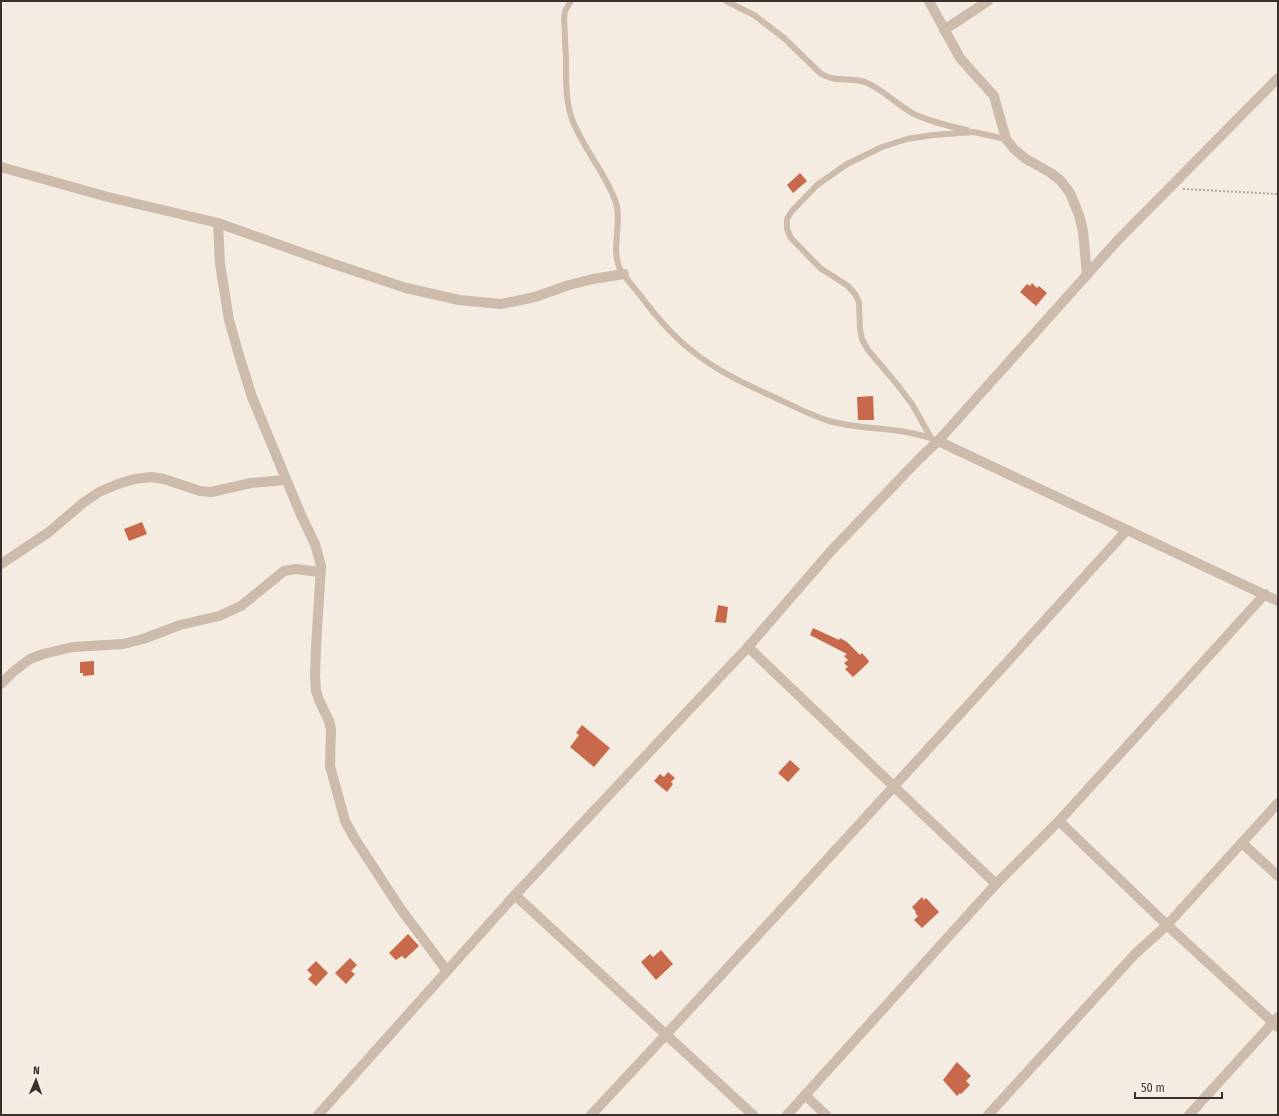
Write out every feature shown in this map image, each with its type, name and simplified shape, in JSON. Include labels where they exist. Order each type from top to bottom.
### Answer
[{"type":"street","points":[[929,1],[960,58],[994,96],[1006,138],[1026,159],[1062,181],[1070,193],[1079,215],[1083,231],[1086,275]]},
{"type":"street","points":[[944,30],[988,1]]},
{"type":"street","points":[[1278,78],[1278,85]]},
{"type":"street","points":[[318,1115],[515,895],[748,648],[831,551],[919,459],[934,440],[1118,240],[1278,78]]},
{"type":"street","points":[[1,167],[108,197],[218,224],[406,288],[459,300],[501,304],[535,297],[569,285],[593,279],[624,274]]},
{"type":"street","points":[[218,224],[220,264],[229,320],[252,397],[286,480],[315,544],[321,566],[316,647],[316,691],[331,729],[330,766],[346,821],[355,839],[400,908],[447,971]]},
{"type":"street","points":[[934,440],[1278,601]]},
{"type":"street","points":[[1,564],[49,532],[82,503],[99,492],[134,479],[151,477],[164,479],[200,491],[211,492],[251,483],[286,480]]},
{"type":"street","points":[[592,1115],[895,786],[1127,530]]},
{"type":"street","points":[[1,684],[14,671],[30,659],[43,654],[73,647],[123,644],[143,639],[180,625],[219,616],[241,606],[284,571],[296,569],[320,572]]},
{"type":"street","points":[[787,1115],[996,884],[1059,821],[1265,594]]},
{"type":"street","points":[[748,648],[895,786],[996,884]]},
{"type":"street","points":[[988,1115],[1136,954],[1167,925],[1278,803]]},
{"type":"street","points":[[1059,821],[1167,925],[1276,1022],[1189,1115]]},
{"type":"street","points":[[1242,843],[1278,876]]},
{"type":"street","points":[[515,895],[754,1115]]},
{"type":"street","points":[[805,1096],[826,1115]]},
{"type":"lane","points":[[571,1],[565,11],[564,19],[568,104],[573,123],[616,202],[617,253],[619,266],[644,301],[670,330],[692,351],[722,372],[796,408],[828,420],[857,426],[894,430],[934,440]]},
{"type":"lane","points":[[726,1],[754,15],[784,38],[820,73],[827,77],[833,79],[852,79],[870,84],[914,114],[937,123],[1006,138]]},
{"type":"lane","points":[[934,440],[912,404],[868,350],[860,329],[859,302],[855,294],[848,286],[820,268],[791,238],[787,229],[787,219],[792,211],[817,185],[847,164],[882,147],[907,139],[933,135],[974,132]]},
{"type":"path","points":[[1168,189],[1278,194]]},
{"type":"building","points":[[800,173],[807,181],[793,193],[787,185]]},
{"type":"building","points":[[1032,283],[1037,288],[1039,286],[1047,293],[1036,306],[1020,292],[1027,284],[1030,286]]},
{"type":"building","points":[[873,396],[874,420],[858,420],[857,397]]},
{"type":"building","points":[[142,522],[147,534],[129,541],[124,529]]},
{"type":"building","points":[[718,605],[728,607],[726,623],[715,622]]},
{"type":"building","points":[[813,628],[847,642],[860,655],[862,653],[869,661],[868,663],[853,677],[845,669],[848,667],[844,663],[848,660],[844,656],[847,654],[810,635]]},
{"type":"building","points":[[94,661],[94,675],[83,676],[83,673],[80,673],[80,662]]},
{"type":"building","points":[[582,725],[610,748],[594,767],[570,747],[579,735],[576,733]]},
{"type":"building","points":[[790,760],[800,769],[788,782],[778,773]]},
{"type":"building","points":[[668,772],[675,778],[671,782],[673,784],[667,792],[654,781],[660,774],[664,777]]},
{"type":"building","points":[[922,897],[924,900],[926,898],[939,912],[922,928],[914,920],[918,916],[912,907]]},
{"type":"building","points":[[408,934],[419,946],[405,959],[402,956],[396,960],[389,953]]},
{"type":"building","points":[[661,950],[673,964],[656,980],[641,962],[650,954],[653,957]]},
{"type":"building","points":[[350,958],[357,965],[351,971],[355,974],[346,984],[335,973]]},
{"type":"building","points":[[316,961],[328,973],[316,986],[308,979],[312,975],[307,970]]},
{"type":"building","points":[[957,1062],[971,1076],[966,1081],[970,1085],[957,1096],[943,1080]]}]
